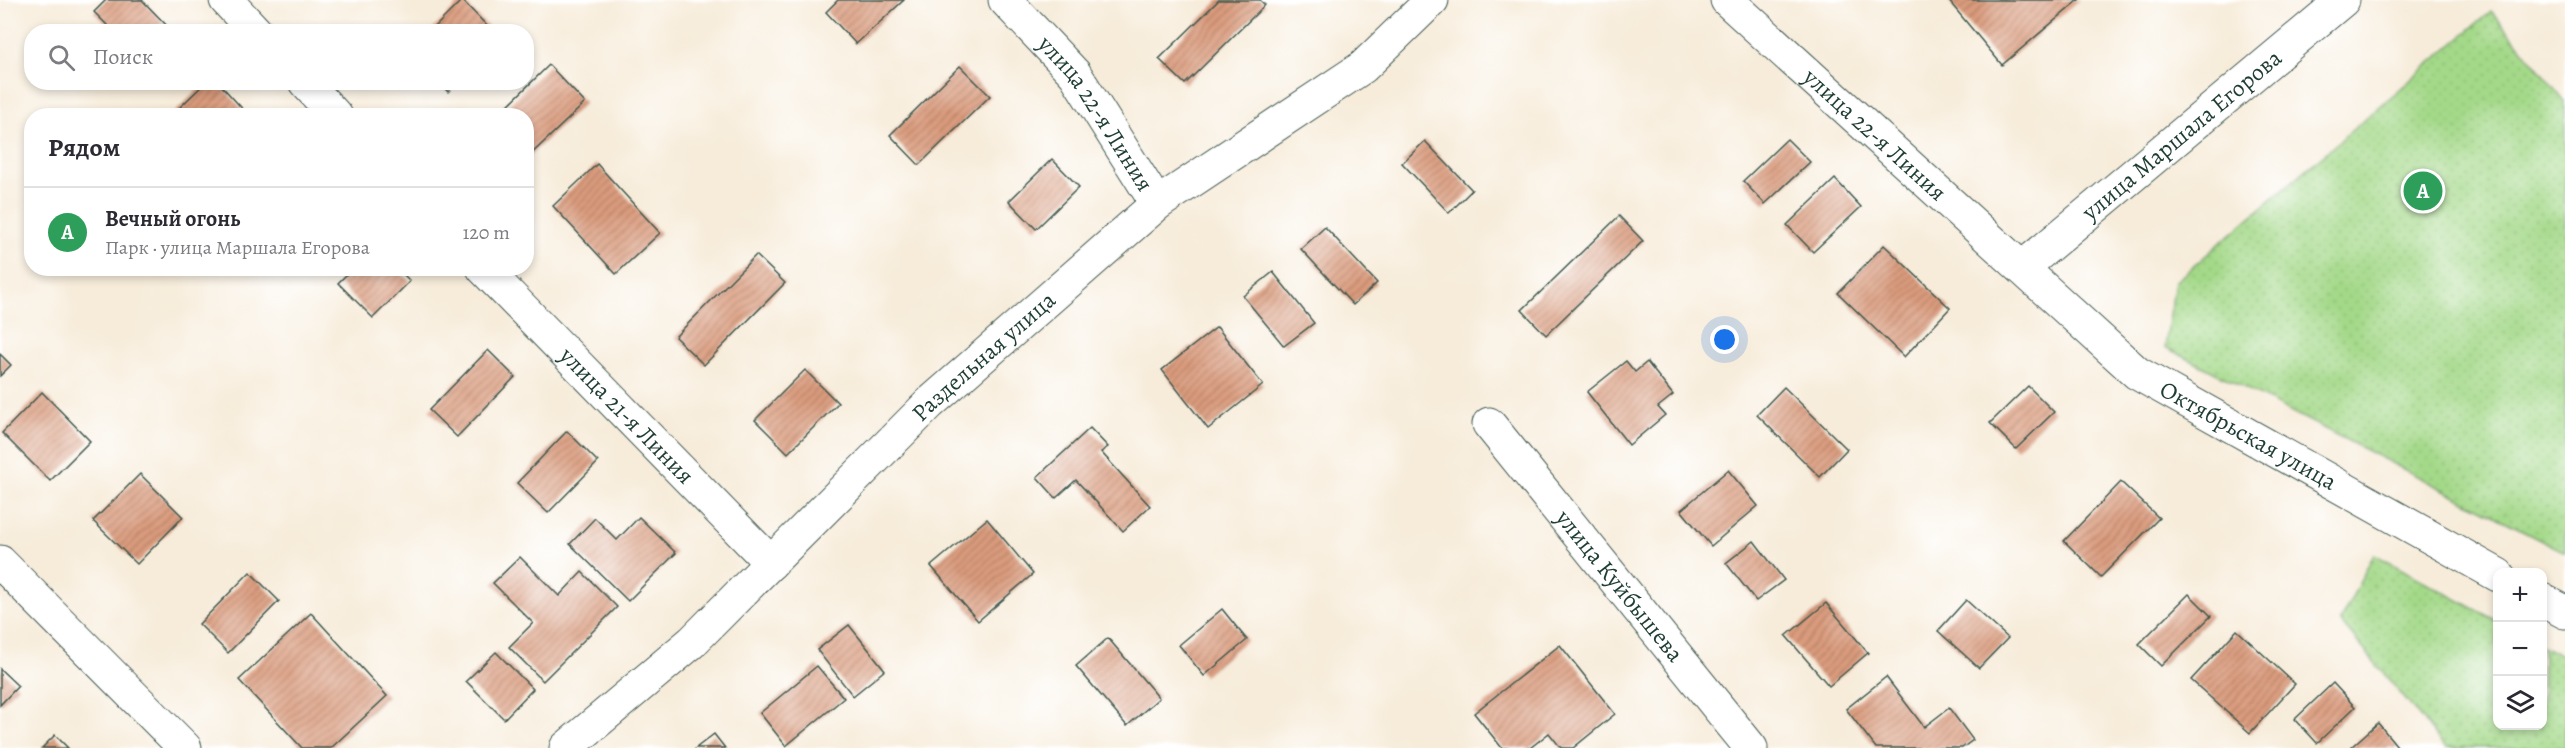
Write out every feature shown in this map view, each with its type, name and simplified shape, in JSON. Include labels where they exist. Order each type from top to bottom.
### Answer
[{"type":"street","points":[[226,0],[248,24]]},
{"type":"street","name":"улица 22-я Линия","points":[[1005,0],[1076,74],[1157,204]]},
{"type":"street","name":"Раздельная улица","points":[[570,746],[692,642],[930,403],[1157,204],[1363,67],[1432,0]]},
{"type":"street","name":"улица 22-я Линия","points":[[1727,0],[2022,268]]},
{"type":"street","name":"улица Маршала Егорова","points":[[2022,268],[2343,0]]},
{"type":"street","points":[[312,90],[329,108]]},
{"type":"street","name":"Октябрьская улица","points":[[2022,268],[2137,372],[2493,572]]},
{"type":"street","name":"улица 21-я Линия","points":[[491,276],[771,563]]},
{"type":"street","name":"улица Куйбышева","points":[[1489,424],[1751,748]]},
{"type":"street","points":[[0,562],[185,748]]},
{"type":"street","points":[[2547,603],[2565,612]]},
{"type":"green space","points":[[2491,11],[2565,101],[2565,552],[2165,347],[2175,282]]},
{"type":"green space","points":[[2374,554],[2493,619],[2493,730],[2547,730],[2547,648],[2565,658],[2565,748],[2446,748],[2340,621]]},
{"type":"building","points":[[106,0],[142,0],[165,24],[106,24],[94,12]]},
{"type":"building","points":[[462,0],[485,24],[438,24]]},
{"type":"building","points":[[838,0],[904,0],[856,44],[826,12]]},
{"type":"building","points":[[1219,0],[1260,0],[1265,5],[1185,84],[1159,59]]},
{"type":"building","points":[[1948,0],[2079,0],[2002,65]]},
{"type":"building","points":[[549,65],[585,103],[534,151],[534,108],[505,108],[524,90],[534,90],[534,80]]},
{"type":"building","points":[[960,66],[990,96],[919,165],[890,135]]},
{"type":"building","points":[[198,90],[225,90],[242,108],[179,108]]},
{"type":"building","points":[[1787,139],[1810,162],[1765,204],[1743,181]]},
{"type":"building","points":[[1425,141],[1472,190],[1449,213],[1402,163]]},
{"type":"building","points":[[1052,159],[1079,187],[1036,229],[1009,201]]},
{"type":"building","points":[[597,164],[660,233],[616,274],[553,206]]},
{"type":"building","points":[[1835,179],[1861,207],[1813,252],[1787,225]]},
{"type":"building","points":[[1619,216],[1643,241],[1546,335],[1522,310]]},
{"type":"building","points":[[1325,227],[1377,283],[1353,305],[1301,249]]},
{"type":"building","points":[[1884,245],[1950,308],[1904,357],[1838,293]]},
{"type":"building","points":[[756,255],[785,283],[704,365],[675,337]]},
{"type":"building","points":[[1273,272],[1314,323],[1284,346],[1243,296]]},
{"type":"building","points":[[345,276],[405,276],[410,281],[373,318],[338,283]]},
{"type":"building","points":[[1217,327],[1263,385],[1208,429],[1162,370]]},
{"type":"building","points":[[488,350],[515,377],[457,437],[429,410]]},
{"type":"building","points":[[0,354],[11,365],[0,376]]},
{"type":"building","points":[[1626,361],[1635,372],[1647,362],[1673,395],[1658,407],[1665,415],[1629,445],[1587,392]]},
{"type":"building","points":[[805,370],[838,403],[788,453],[755,420]]},
{"type":"building","points":[[2028,386],[2054,412],[2016,449],[1990,423]]},
{"type":"building","points":[[1784,387],[1847,449],[1820,477],[1757,415]]},
{"type":"building","points":[[42,392],[90,441],[50,481],[2,433]]},
{"type":"building","points":[[1090,428],[1108,447],[1101,452],[1150,506],[1123,531],[1076,480],[1056,498],[1037,477]]},
{"type":"building","points":[[567,431],[598,462],[548,513],[517,483]]},
{"type":"building","points":[[1728,470],[1758,506],[1711,546],[1681,510]]},
{"type":"building","points":[[140,474],[183,517],[137,564],[93,521]]},
{"type":"building","points":[[2121,482],[2159,518],[2101,577],[2064,541]]},
{"type":"building","points":[[639,517],[676,553],[628,601],[570,544],[595,518],[617,540]]},
{"type":"building","points":[[987,519],[1033,574],[978,621],[931,566]]},
{"type":"building","points":[[1754,541],[1784,580],[1756,601],[1726,563]]},
{"type":"building","points":[[520,557],[559,596],[582,572],[617,607],[543,681],[509,647],[533,623],[493,583]]},
{"type":"building","points":[[250,572],[279,601],[228,653],[199,624]]},
{"type":"building","points":[[2189,594],[2211,616],[2161,666],[2139,644]]},
{"type":"building","points":[[1966,600],[2008,638],[1979,668],[1938,631]]},
{"type":"building","points":[[1826,603],[1868,653],[1829,686],[1786,636]]},
{"type":"building","points":[[1222,609],[1247,640],[1204,676],[1179,645]]},
{"type":"building","points":[[311,613],[387,696],[331,748],[302,748],[239,680]]},
{"type":"building","points":[[849,625],[885,670],[853,696],[817,650]]},
{"type":"building","points":[[2237,630],[2295,684],[2250,733],[2191,680]]},
{"type":"building","points":[[1108,638],[1159,698],[1127,726],[1076,666]]},
{"type":"building","points":[[1560,645],[1615,714],[1573,748],[1561,748],[1549,733],[1530,748],[1502,748],[1474,713]]},
{"type":"building","points":[[496,652],[533,689],[504,719],[466,681]]},
{"type":"building","points":[[817,666],[844,698],[786,746],[760,713]]},
{"type":"building","points":[[0,669],[18,686],[0,705]]},
{"type":"building","points":[[1886,677],[1924,727],[1949,708],[1973,740],[1962,748],[1876,748],[1846,709]]},
{"type":"building","points":[[2333,683],[2355,707],[2317,743],[2295,719]]},
{"type":"building","points":[[2378,723],[2397,746],[2395,748],[2350,748]]},
{"type":"building","points":[[714,734],[725,748],[696,748]]},
{"type":"building","points":[[55,735],[68,748],[42,748]]},
{"type":"place","name":"Вечный огонь","points":[[2423,191]]}]
